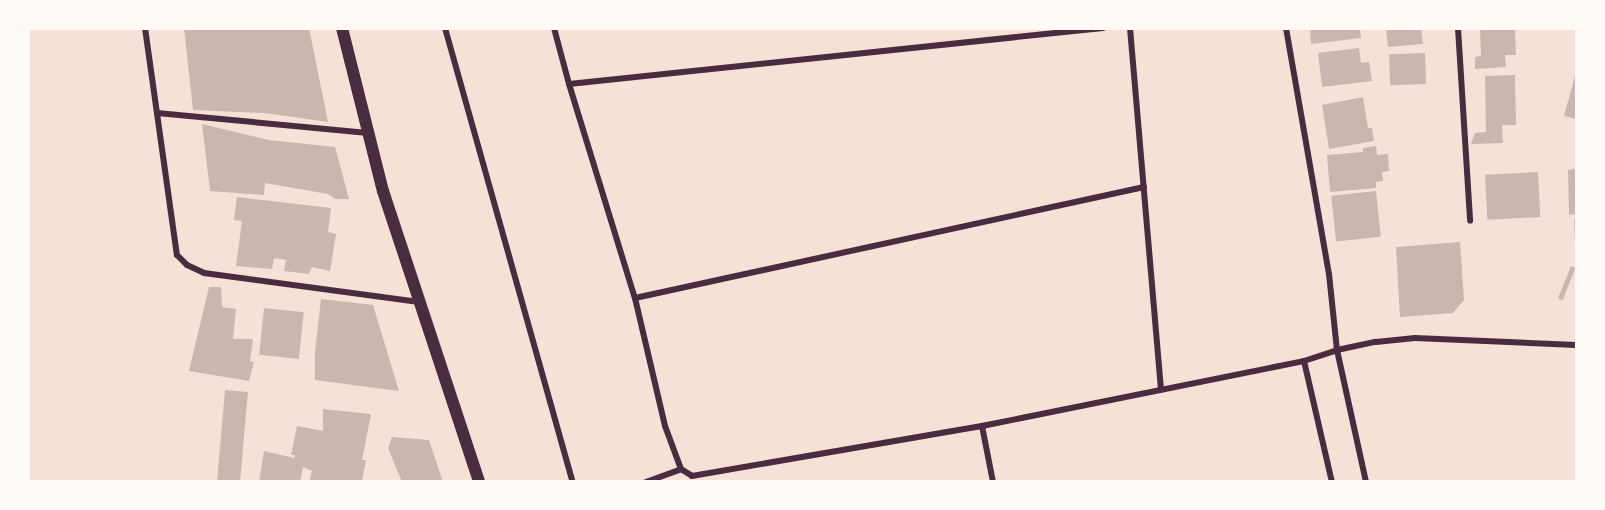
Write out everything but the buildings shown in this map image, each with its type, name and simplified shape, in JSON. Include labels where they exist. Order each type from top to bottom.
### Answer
[{"type":"main road","points":[[342,28],[383,191],[479,482]]},
{"type":"street","points":[[145,28],[177,255],[188,265],[204,273],[420,302]]},
{"type":"street","points":[[445,28],[573,482]]},
{"type":"street","points":[[554,28],[635,298],[665,426],[681,469],[692,476],[982,426],[1304,361],[1337,350],[1415,338],[1576,345]]},
{"type":"street","points":[[569,84],[1103,28]]},
{"type":"street","points":[[1130,28],[1161,390]]},
{"type":"street","points":[[1286,28],[1329,274],[1337,350],[1366,482]]},
{"type":"street","points":[[1458,28],[1470,221]]},
{"type":"street","points":[[157,113],[368,133]]},
{"type":"street","points":[[635,298],[1144,187]]},
{"type":"street","points":[[1304,361],[1332,482]]},
{"type":"street","points":[[982,426],[993,482]]},
{"type":"street","points":[[646,482],[681,469]]}]
